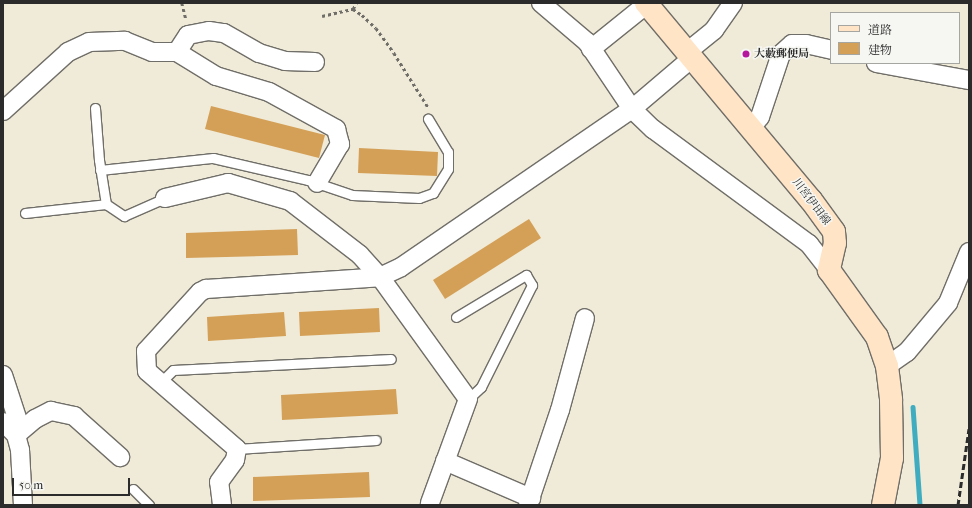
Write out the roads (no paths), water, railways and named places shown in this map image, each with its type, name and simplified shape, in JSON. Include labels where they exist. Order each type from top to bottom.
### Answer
[{"type":"main road","name":"川宮伊田線","points":[[647,4],[751,128],[834,232],[835,243],[829,270]]},
{"type":"main road","points":[[829,270],[877,337],[887,366],[891,400],[892,458],[883,505]]},
{"type":"street","points":[[541,3],[591,49],[632,109],[670,143],[809,244],[829,270]]},
{"type":"street","points":[[222,505],[219,482],[235,460],[237,449],[147,371],[146,351],[200,292],[206,290],[380,278],[401,267],[632,109],[690,55],[714,30],[733,3]]},
{"type":"street","points":[[591,49],[647,4]]},
{"type":"street","points":[[177,52],[188,36],[209,31],[224,33],[259,53],[285,61],[314,62]]},
{"type":"street","points":[[3,110],[68,52],[89,42],[125,41],[152,52],[177,52],[216,76],[269,92],[336,129],[340,144],[317,182]]},
{"type":"street","points":[[751,128],[760,117],[781,54],[792,44],[806,44],[830,50]]},
{"type":"street","points":[[881,64],[969,80]]},
{"type":"street","points":[[165,198],[228,183],[290,200],[360,256],[380,278],[468,399],[429,504]]},
{"type":"street","points":[[887,366],[907,352],[948,303],[969,252]]},
{"type":"street","points":[[445,461],[530,502],[560,410],[585,318]]},
{"type":"street","points":[[3,375],[19,433],[23,505]]},
{"type":"street","points":[[19,433],[35,419],[51,411],[74,416],[120,457]]},
{"type":"street","points":[[3,422],[19,433]]},
{"type":"lane","points":[[95,108],[100,170],[106,204]]},
{"type":"lane","points":[[100,170],[213,158],[317,182],[352,195],[419,198],[433,193],[448,169],[448,152],[428,120]]},
{"type":"lane","points":[[25,213],[106,204],[124,216],[165,198]]},
{"type":"lane","points":[[456,317],[526,275],[532,285],[481,387],[468,399]]},
{"type":"lane","points":[[161,382],[173,370],[390,359]]},
{"type":"lane","points":[[237,449],[376,440]]},
{"type":"lane","points":[[133,489],[148,505]]},
{"type":"waterway","points":[[913,407],[920,505]]},
{"type":"railway","points":[[958,505],[969,429]]},
{"type":"place","name":"大藪郵便局","points":[[746,54]]}]
